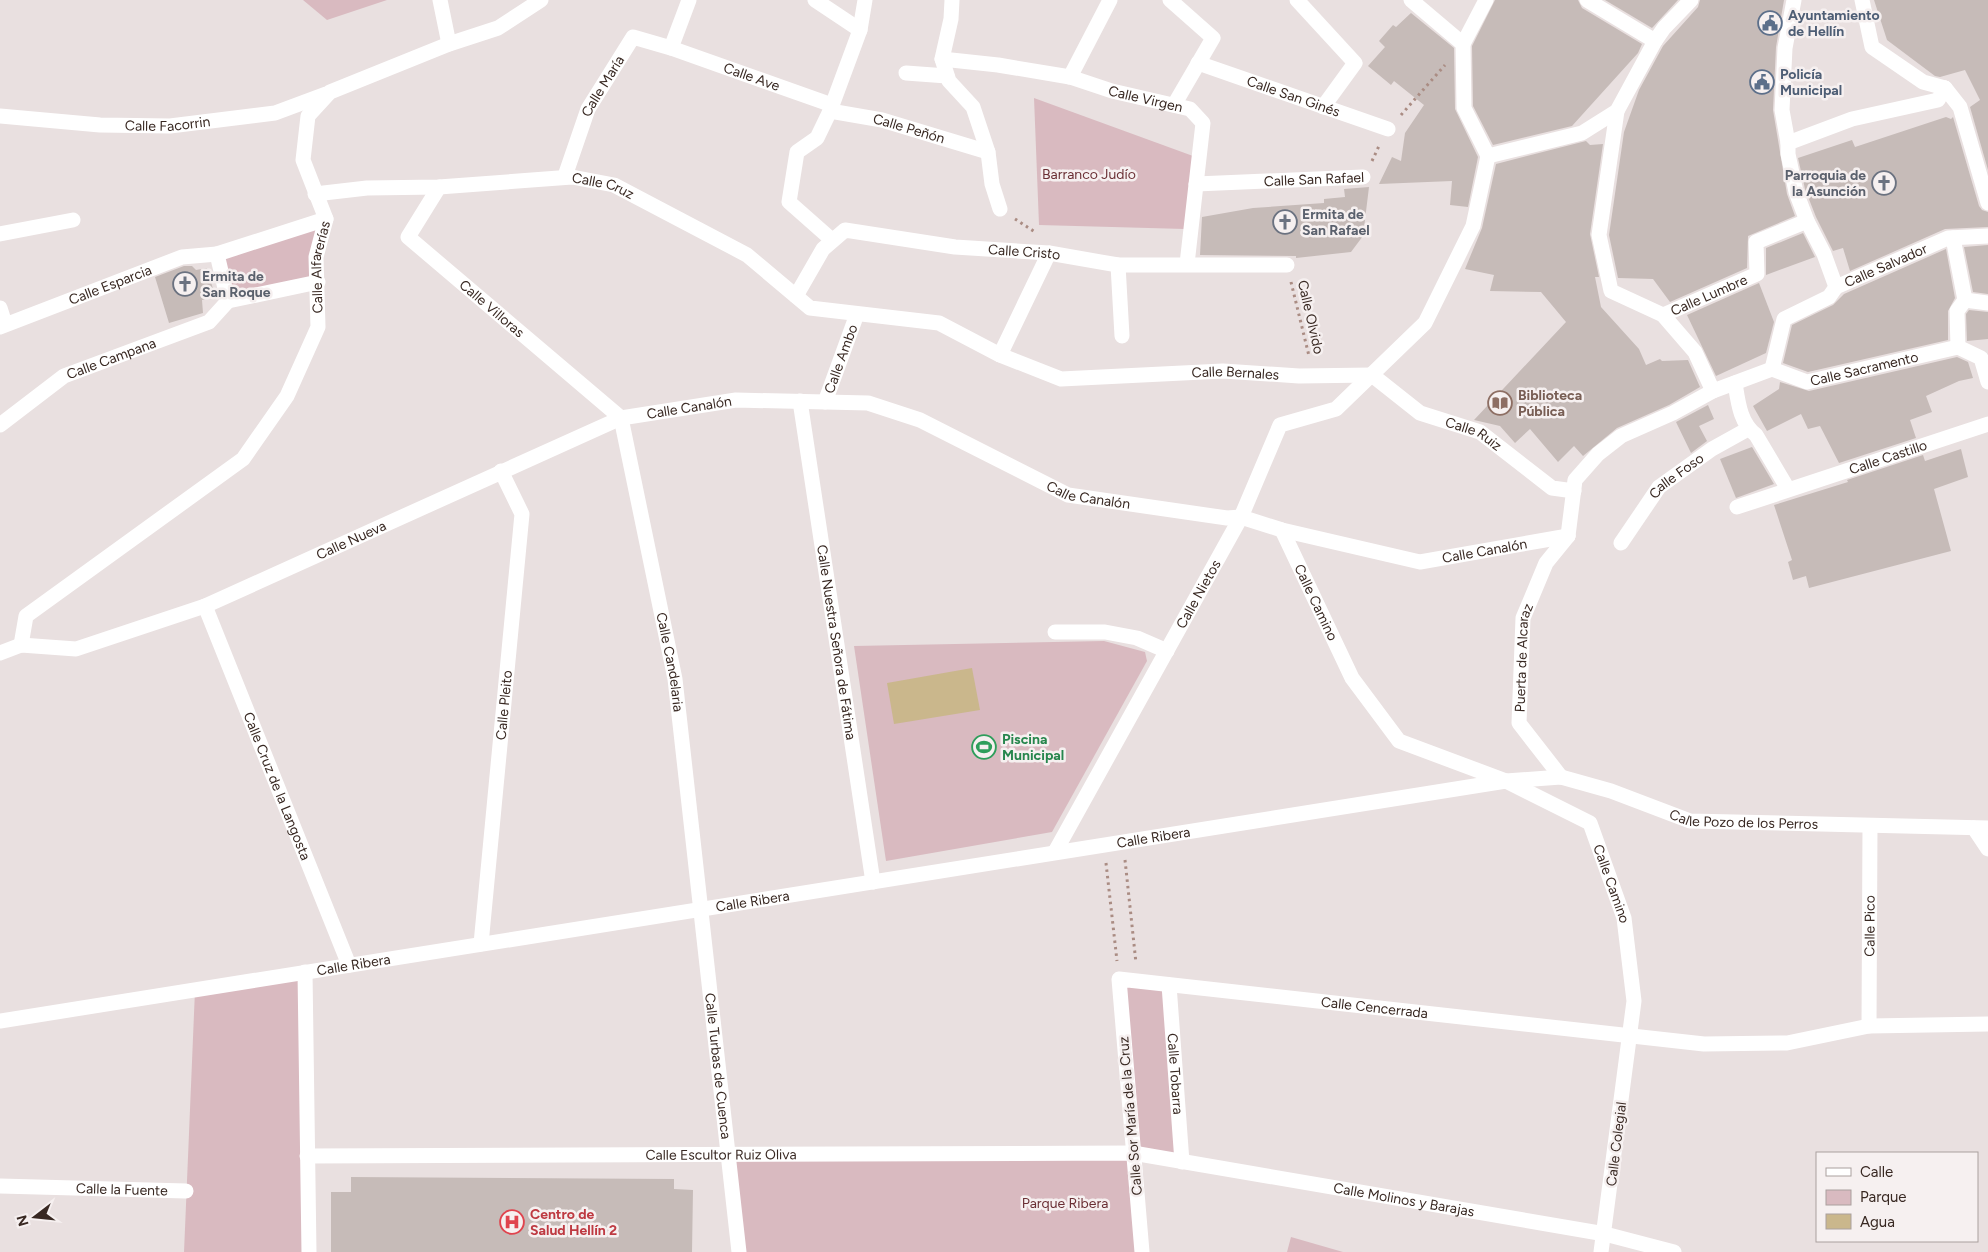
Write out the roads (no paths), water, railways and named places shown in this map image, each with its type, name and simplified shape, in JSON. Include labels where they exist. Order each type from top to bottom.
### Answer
[{"type":"street","points":[[440,0],[449,44]]},
{"type":"street","name":"Calle Alfarerías","points":[[21,645],[26,616],[244,459],[287,396],[318,327],[316,257],[326,219],[303,160],[308,116],[330,92],[449,44],[498,28],[541,0]]},
{"type":"street","points":[[671,48],[689,0]]},
{"type":"street","points":[[815,0],[860,30]]},
{"type":"street","points":[[796,296],[823,249],[832,240],[789,202],[797,152],[816,138],[831,108],[860,30],[865,0]]},
{"type":"street","points":[[952,0],[951,19],[942,59],[949,81],[973,107],[988,152],[992,184],[1000,209]]},
{"type":"street","points":[[1070,77],[1110,0]]},
{"type":"street","points":[[1170,0],[1212,38],[1174,105]]},
{"type":"street","points":[[1297,0],[1355,63],[1323,107]]},
{"type":"street","points":[[1411,0],[1463,44]]},
{"type":"street","points":[[1372,375],[1425,323],[1473,226],[1488,156],[1464,108],[1463,44],[1486,0]]},
{"type":"street","points":[[1587,0],[1655,41]]},
{"type":"street","points":[[1691,0],[1664,28],[1655,41],[1616,111],[1599,235],[1611,291],[1663,315],[1696,352],[1713,391]]},
{"type":"street","points":[[1794,0],[1785,48],[1782,110],[1788,154],[1796,192],[1807,221],[1824,254],[1836,287]]},
{"type":"street","points":[[1862,0],[1872,47],[1923,82],[1945,88],[1960,107],[1984,172],[1988,203]]},
{"type":"street","name":"Calle María","points":[[565,176],[588,109],[633,37],[671,48]]},
{"type":"street","name":"Calle Ave","points":[[671,48],[831,108]]},
{"type":"street","name":"Calle Virgen","points":[[942,59],[998,65],[1070,77],[1112,91],[1190,110],[1203,123],[1187,264]]},
{"type":"street","name":"Calle San Ginés","points":[[1198,63],[1388,130]]},
{"type":"street","points":[[906,73],[947,76]]},
{"type":"street","points":[[1788,143],[1852,119],[1938,100],[1945,88]]},
{"type":"street","name":"Calle Facorrin","points":[[0,116],[100,125],[170,126],[275,113],[330,92]]},
{"type":"street","name":"Calle Peñón","points":[[831,108],[882,120],[988,152]]},
{"type":"street","points":[[1488,156],[1582,133],[1616,111]]},
{"type":"street","name":"Calle Cruz","points":[[315,194],[367,188],[439,187],[565,176],[614,185],[747,255],[810,308],[857,314]]},
{"type":"street","name":"Calle San Rafael","points":[[1196,184],[1363,177]]},
{"type":"street","name":"Calle Villoras","points":[[439,187],[408,237],[621,418]]},
{"type":"street","name":"Calle Esparcia","points":[[2,325],[182,257],[217,254],[326,219]]},
{"type":"street","points":[[0,234],[73,220]]},
{"type":"street","name":"Calle Lumbre","points":[[1663,315],[1757,274],[1756,242],[1807,221]]},
{"type":"street","name":"Calle Cristo","points":[[832,240],[845,230],[955,247],[1049,253],[1118,265],[1288,266]]},
{"type":"street","name":"Calle Salvador","points":[[1772,369],[1784,319],[1829,297],[1836,287],[1953,238],[1988,236]]},
{"type":"street","points":[[1953,238],[1965,300],[1958,311],[1958,347],[1981,358],[1988,382]]},
{"type":"street","points":[[1000,355],[1049,253]]},
{"type":"street","points":[[217,254],[228,301],[318,282]]},
{"type":"street","points":[[1118,265],[1122,336]]},
{"type":"street","points":[[1965,300],[1988,303]]},
{"type":"street","name":"Calle Campana","points":[[0,425],[64,376],[209,322],[228,301]]},
{"type":"street","points":[[0,308],[2,325]]},
{"type":"street","name":"Calle Bernales","points":[[857,314],[939,323],[1000,355],[1061,379],[1223,372],[1299,376],[1311,374],[1372,375]]},
{"type":"street","name":"Calle Ambo","points":[[825,402],[857,314]]},
{"type":"street","name":"Calle Sacramento","points":[[1772,369],[1807,382],[1958,347]]},
{"type":"street","points":[[1568,536],[1575,480],[1598,454],[1621,436],[1673,414],[1713,391],[1772,369]]},
{"type":"street","name":"Calle Ruiz","points":[[1372,375],[1420,413],[1480,432],[1552,488],[1574,491]]},
{"type":"street","name":"Calle Nietos","points":[[1055,852],[1241,517],[1280,425],[1336,409],[1372,375]]},
{"type":"street","points":[[1736,382],[1738,406],[1748,429],[1756,435],[1788,490]]},
{"type":"street","name":"Calle Canalón","points":[[621,418],[736,400],[868,403],[920,420],[1068,495],[1227,518],[1241,517],[1282,530],[1420,562],[1568,536]]},
{"type":"street","name":"Calle Nuestra Señora de Fátima","points":[[800,401],[873,882]]},
{"type":"street","name":"Calle Nueva","points":[[21,645],[76,649],[205,606],[501,470],[621,418]]},
{"type":"street","name":"Calle Candelaria","points":[[621,418],[675,679],[700,909]]},
{"type":"street","name":"Calle Castillo","points":[[1736,507],[1988,424]]},
{"type":"street","name":"Calle Foso","points":[[1621,543],[1659,486],[1712,449],[1748,429]]},
{"type":"street","name":"Calle Pleito","points":[[481,944],[522,514],[501,470]]},
{"type":"street","name":"Calle Camino","points":[[1282,530],[1352,678],[1399,741],[1506,781],[1590,823],[1624,918],[1634,1001],[1630,1036]]},
{"type":"street","name":"Puerta de Alcaraz","points":[[1561,777],[1518,723],[1523,618],[1546,563],[1568,536]]},
{"type":"street","name":"Calle Cruz de la Langosta","points":[[205,606],[349,965]]},
{"type":"street","points":[[1055,632],[1106,632],[1137,638],[1167,651]]},
{"type":"street","points":[[0,653],[21,645]]},
{"type":"street","name":"Calle Pozo de los Perros","points":[[1506,781],[1561,777],[1611,791],[1690,821],[1981,828]]},
{"type":"street","name":"Calle Ribera","points":[[0,1021],[1506,781]]},
{"type":"street","name":"Calle Pico","points":[[1869,1026],[1870,826]]},
{"type":"street","points":[[1981,828],[1988,849]]},
{"type":"street","name":"Calle Turbas de Cuenca","points":[[700,909],[730,1156],[739,1252]]},
{"type":"street","points":[[305,972],[309,1252]]},
{"type":"street","name":"Calle Cencerrada","points":[[1119,979],[1630,1036]]},
{"type":"street","name":"Calle Sor María de la Cruz","points":[[1119,979],[1142,1252]]},
{"type":"street","name":"Calle Tobarra","points":[[1170,985],[1182,1162]]},
{"type":"street","points":[[1630,1036],[1704,1044],[1787,1043],[1869,1026],[1988,1024]]},
{"type":"street","name":"Calle Colegial","points":[[1601,1252],[1630,1036]]},
{"type":"street","name":"Calle Escultor Ruiz Oliva","points":[[307,1156],[730,1156],[1133,1153]]},
{"type":"street","name":"Calle Molinos y Barajas","points":[[1133,1153],[1604,1234],[1674,1252]]},
{"type":"street","name":"Calle la Fuente","points":[[0,1186],[186,1191]]},
{"type":"water","points":[[972,668],[980,710],[894,724],[887,683]]},
{"type":"place","name":"Ayuntamiento de Hellín","points":[[1770,23]]},
{"type":"place","name":"Policía Municipal","points":[[1762,82]]},
{"type":"place","name":"Parroquia de la Asunción","points":[[1884,183]]},
{"type":"place","name":"Ermita de San Rafael","points":[[1285,222]]},
{"type":"place","name":"Ermita de San Roque","points":[[185,284]]},
{"type":"place","name":"Biblioteca Pública","points":[[1500,403]]},
{"type":"place","name":"Piscina Municipal","points":[[984,747]]},
{"type":"place","name":"Centro de Salud Hellín 2","points":[[512,1222]]},
{"type":"park label","name":"Barranco Judío","points":[[1089,174]]},
{"type":"park label","name":"Parque Ribera","points":[[1065,1203]]}]
